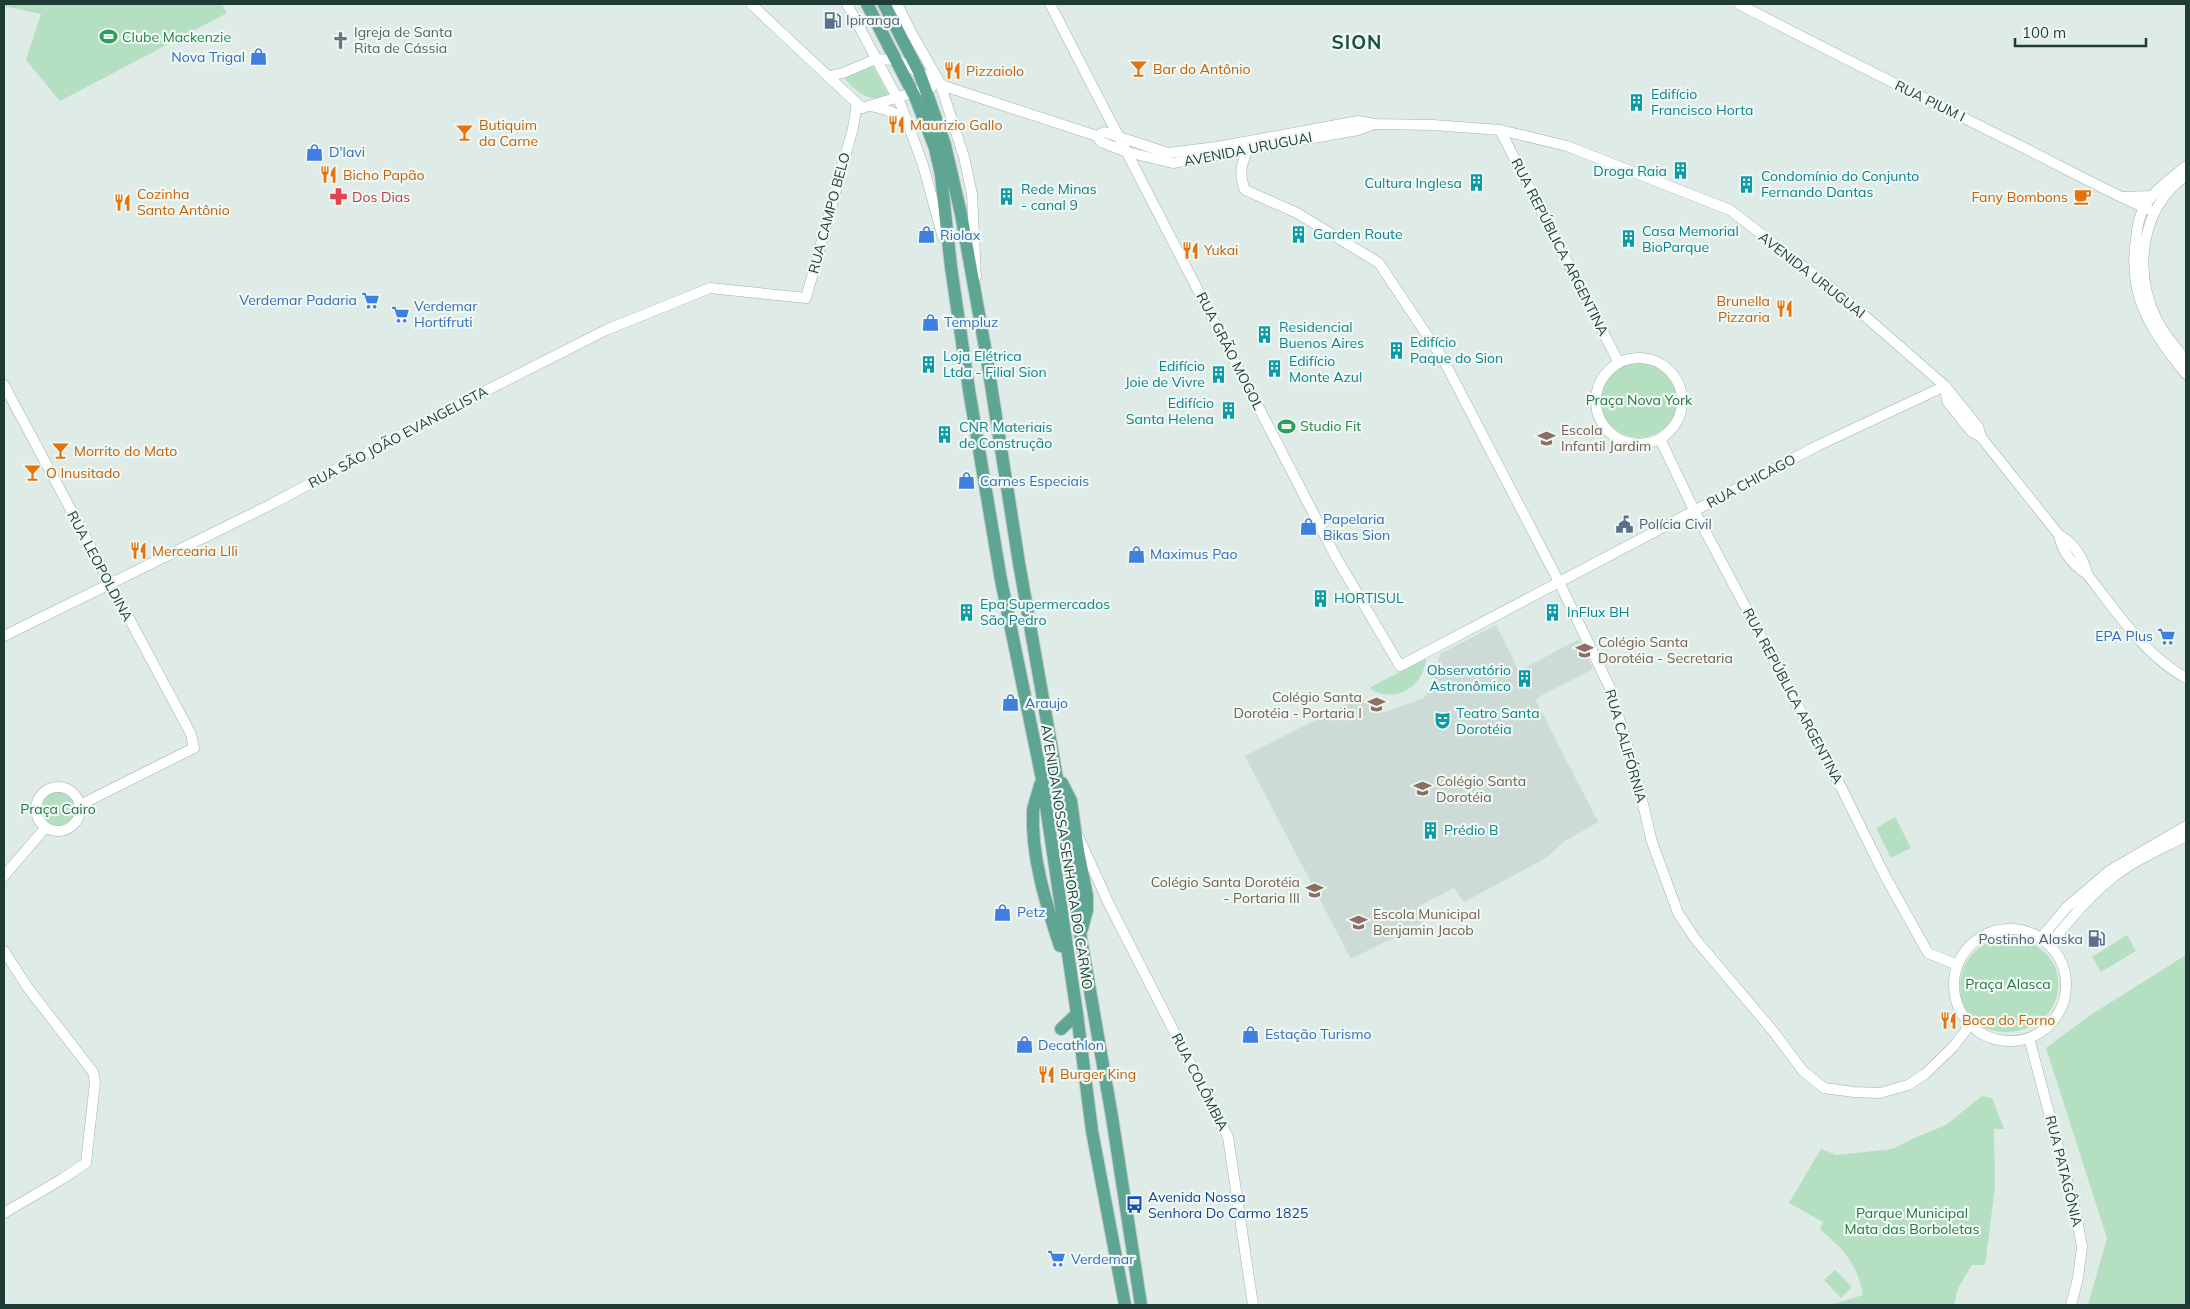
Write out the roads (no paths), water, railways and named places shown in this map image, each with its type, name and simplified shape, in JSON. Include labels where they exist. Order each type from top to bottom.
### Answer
[{"type":"main road","name":"AVENIDA NOSSA SENHORA DO CARMO","points":[[868,4],[897,60],[919,92],[945,145],[952,172],[1054,768],[1082,900],[1087,910],[1080,934],[1112,1116],[1141,1305]]},
{"type":"main road","name":"AVENIDA NOSSA SENHORA DO CARMO","points":[[884,4],[919,72],[919,92],[941,175],[969,390],[989,508],[1042,779],[1077,1014],[1094,1146],[1125,1305]]},
{"type":"main road","points":[[1044,899],[1060,908],[1082,900],[1071,801],[1054,768]]},
{"type":"main road","points":[[1042,779],[1033,809],[1034,831],[1044,899],[1070,974]]},
{"type":"main road","points":[[1034,831],[1053,817],[1064,818],[1073,826],[1075,831]]},
{"type":"main road","points":[[1061,1029],[1077,1014]]},
{"type":"street","points":[[752,4],[863,106],[888,110],[899,114],[907,122]]},
{"type":"street","name":"AVENIDA NOSSA SENHORA DO CARMO","points":[[847,4],[896,96],[907,122],[923,165],[952,267]]},
{"type":"street","name":"AVENIDA NOSSA SENHORA DO CARMO","points":[[897,4],[940,83],[964,157],[972,194],[976,306]]},
{"type":"street","name":"RUA GRÃO MOGOL","points":[[1050,4],[1337,559],[1400,666]]},
{"type":"street","name":"RUA PIUM I","points":[[1738,4],[1830,52],[2154,212]]},
{"type":"street","points":[[830,76],[876,60],[897,60]]},
{"type":"street","name":"AVENIDA URUGUAI","points":[[897,60],[940,83],[966,92],[1168,153],[1217,147],[1358,121],[1375,124],[1433,125],[1500,130],[1567,146],[1730,210],[1842,296],[1945,386],[1947,401],[1972,432],[1981,437],[2059,535],[2061,545],[2068,557],[2078,568],[2087,574],[2132,632],[2155,655],[2186,678]]},
{"type":"street","points":[[841,86],[840,79],[843,73]]},
{"type":"street","points":[[863,106],[896,96],[919,92],[940,83]]},
{"type":"street","points":[[945,103],[948,96],[966,92]]},
{"type":"street","name":"RUA CAMPO BELO","points":[[806,298],[853,128],[863,106]]},
{"type":"street","points":[[1100,134],[1107,126],[1106,113]]},
{"type":"street","name":"AVENIDA URUGUAI","points":[[1100,134],[1100,142],[1127,152],[1173,163],[1247,152],[1358,130],[1375,124]]},
{"type":"street","name":"RUA REPÚBLICA ARGENTINA","points":[[1500,130],[1619,364]]},
{"type":"street","points":[[1217,147],[1230,154],[1241,167],[1247,152]]},
{"type":"street","points":[[2186,166],[2152,196],[2143,208],[2133,256],[2143,311],[2156,337],[2186,374]]},
{"type":"street","name":"RUA CALIFÓRNIA","points":[[1241,167],[1241,179],[1245,190],[1297,213],[1379,263],[1443,359],[1558,582],[1610,688],[1636,775],[1652,842],[1678,913],[1696,940],[1773,1031],[1803,1071],[1824,1088],[1880,1093],[1908,1085],[1925,1074],[1953,1047],[1970,1025]]},
{"type":"street","points":[[2186,176],[2168,191],[2154,212],[2147,233],[2144,254],[2148,295],[2158,322],[2186,361]]},
{"type":"street","points":[[2121,197],[2152,196]]},
{"type":"street","name":"RUA SÃO JOÃO EVANGELISTA","points":[[4,636],[272,504],[430,419],[606,330],[710,288],[806,298]]},
{"type":"street","points":[[1640,358],[1651,359],[1661,363],[1677,380],[1682,393],[1680,414],[1669,433],[1660,439],[1638,445],[1626,443],[1616,438],[1601,421],[1597,394],[1601,382],[1608,371],[1619,364],[1640,358]]},
{"type":"street","name":"RUA LEOPOLDINA","points":[[4,385],[191,734],[194,748],[80,805]]},
{"type":"street","name":"RUA CHICAGO","points":[[1400,666],[1818,445],[1945,386]]},
{"type":"street","name":"RUA REPÚBLICA ARGENTINA","points":[[1660,439],[1694,510],[1810,727],[1884,874],[1928,953],[1958,965]]},
{"type":"street","points":[[58,786],[64,787],[74,794],[80,805],[80,813],[73,826],[59,831],[45,828],[39,821],[35,810],[37,800],[46,790],[58,786]]},
{"type":"street","points":[[2045,942],[2067,907],[2109,871],[2186,826]]},
{"type":"street","points":[[4,876],[45,828]]},
{"type":"street","name":"RUA COLÔMBIA","points":[[1075,831],[1108,902],[1228,1137],[1253,1305]]},
{"type":"street","points":[[2045,942],[2113,877],[2131,865],[2186,836]]},
{"type":"street","points":[[1082,900],[1092,894],[1100,894],[1108,902]]},
{"type":"street","points":[[2010,929],[2026,931],[2045,942],[2063,966],[2066,994],[2061,1008],[2053,1021],[2042,1031],[2029,1038],[2013,1041],[1997,1040],[1983,1034],[1970,1025],[1963,1016],[1955,996],[1954,980],[1958,965],[1966,950],[1978,939],[1993,932],[2010,929]]},
{"type":"street","points":[[4,951],[28,988],[92,1072],[95,1082],[86,1163],[4,1213]]},
{"type":"street","name":"RUA PATAGÔNIA","points":[[2029,1038],[2076,1214],[2082,1247],[2078,1278],[2071,1305]]},
{"type":"place","name":"Ipiranga","points":[[832,20]]},
{"type":"place","name":"Clube Mackenzie","points":[[108,37]]},
{"type":"place","name":"Igreja de Santa Rita de Cássia","points":[[340,40]]},
{"type":"place","name":"Nova Trigal","points":[[259,57]]},
{"type":"place","name":"Bar do Antônio","points":[[1139,69]]},
{"type":"place","name":"Pizzaiolo","points":[[952,71]]},
{"type":"place","name":"Edifício Francisco Horta","points":[[1637,102]]},
{"type":"place","name":"Maurizio Gallo","points":[[896,125]]},
{"type":"place","name":"Butiquim da Carne","points":[[465,133]]},
{"type":"place","name":"D'lavi","points":[[315,152]]},
{"type":"place","name":"Droga Raia","points":[[1681,171]]},
{"type":"place","name":"Bicho Papão","points":[[329,175]]},
{"type":"place","name":"Cultura Inglesa","points":[[1476,183]]},
{"type":"place","name":"Condomínio do Conjunto Fernando Dantas","points":[[1747,184]]},
{"type":"place","name":"Dos Dias","points":[[338,197]]},
{"type":"place","name":"Rede Minas - canal 9","points":[[1007,197]]},
{"type":"place","name":"Fany Bombons","points":[[2082,197]]},
{"type":"place","name":"Cozinha Santo Antônio","points":[[123,202]]},
{"type":"place","name":"Garden Route","points":[[1299,234]]},
{"type":"place","name":"Riolax","points":[[926,235]]},
{"type":"place","name":"Casa Memorial BioParque","points":[[1628,239]]},
{"type":"place","name":"Yukai","points":[[1190,250]]},
{"type":"place","name":"Verdemar Padaria","points":[[371,300]]},
{"type":"place","name":"Brunella Pizzaria","points":[[1784,309]]},
{"type":"place","name":"Verdemar Hortifruti","points":[[400,314]]},
{"type":"place","name":"Templuz","points":[[930,322]]},
{"type":"place","name":"Residencial Buenos Aires","points":[[1265,335]]},
{"type":"place","name":"Edifício Paque do Sion","points":[[1396,350]]},
{"type":"place","name":"Loja Elétrica Ltda - Filial Sion","points":[[929,364]]},
{"type":"place","name":"Edifício Monte Azul","points":[[1275,369]]},
{"type":"place","name":"Edifício Joie de Vivre","points":[[1219,374]]},
{"type":"place","name":"Edifício Santa Helena","points":[[1228,411]]},
{"type":"place","name":"Studio Fit","points":[[1286,426]]},
{"type":"place","name":"CNR Materiais de Construção","points":[[945,435]]},
{"type":"place","name":"Escola Infantil Jardim","points":[[1547,438]]},
{"type":"place","name":"Morrito do Mato","points":[[60,451]]},
{"type":"place","name":"O Inusitado","points":[[32,473]]},
{"type":"place","name":"Carnes Especiais","points":[[966,481]]},
{"type":"place","name":"Polícia Civil","points":[[1625,524]]},
{"type":"place","name":"Papelaria Bikas Sion","points":[[1309,527]]},
{"type":"place","name":"Mercearia LIli","points":[[138,551]]},
{"type":"place","name":"Maximus Pao","points":[[1136,554]]},
{"type":"place","name":"HORTISUL","points":[[1320,598]]},
{"type":"place","name":"Epa Supermercados São Pedro","points":[[966,612]]},
{"type":"place","name":"InFlux BH","points":[[1553,612]]},
{"type":"place","name":"EPA Plus","points":[[2167,636]]},
{"type":"place","name":"Colégio Santa Dorotéia - Secretaria","points":[[1584,650]]},
{"type":"place","name":"Observatório Astronômico","points":[[1525,678]]},
{"type":"place","name":"Araujo","points":[[1011,703]]},
{"type":"place","name":"Colégio Santa Dorotéia - Portaria I","points":[[1376,705]]},
{"type":"place","name":"Teatro Santa Dorotéia","points":[[1442,721]]},
{"type":"place","name":"Colégio Santa Dorotéia","points":[[1422,789]]},
{"type":"place","name":"Prédio B","points":[[1430,830]]},
{"type":"place","name":"Colégio Santa Dorotéia - Portaria III","points":[[1314,890]]},
{"type":"place","name":"Petz","points":[[1003,912]]},
{"type":"place","name":"Escola Municipal Benjamin Jacob","points":[[1359,922]]},
{"type":"place","name":"Postinho Alaska","points":[[2097,939]]},
{"type":"place","name":"Boca do Forno","points":[[1948,1020]]},
{"type":"place","name":"Estação Turismo","points":[[1251,1034]]},
{"type":"place","name":"Decathlon","points":[[1024,1045]]},
{"type":"place","name":"Burger King","points":[[1046,1074]]},
{"type":"place","name":"Avenida Nossa Senhora Do Carmo 1825","points":[[1134,1205]]},
{"type":"place","name":"Verdemar","points":[[1057,1259]]},
{"type":"district","name":"SION","points":[[1357,42]]},
{"type":"park label","name":"Praça Nova York","points":[[1639,400]]},
{"type":"park label","name":"Praça Cairo","points":[[58,809]]},
{"type":"park label","name":"Praça Alasca","points":[[2008,984]]},
{"type":"park label","name":"Parque Municipal Mata das Borboletas","points":[[1912,1222]]}]
